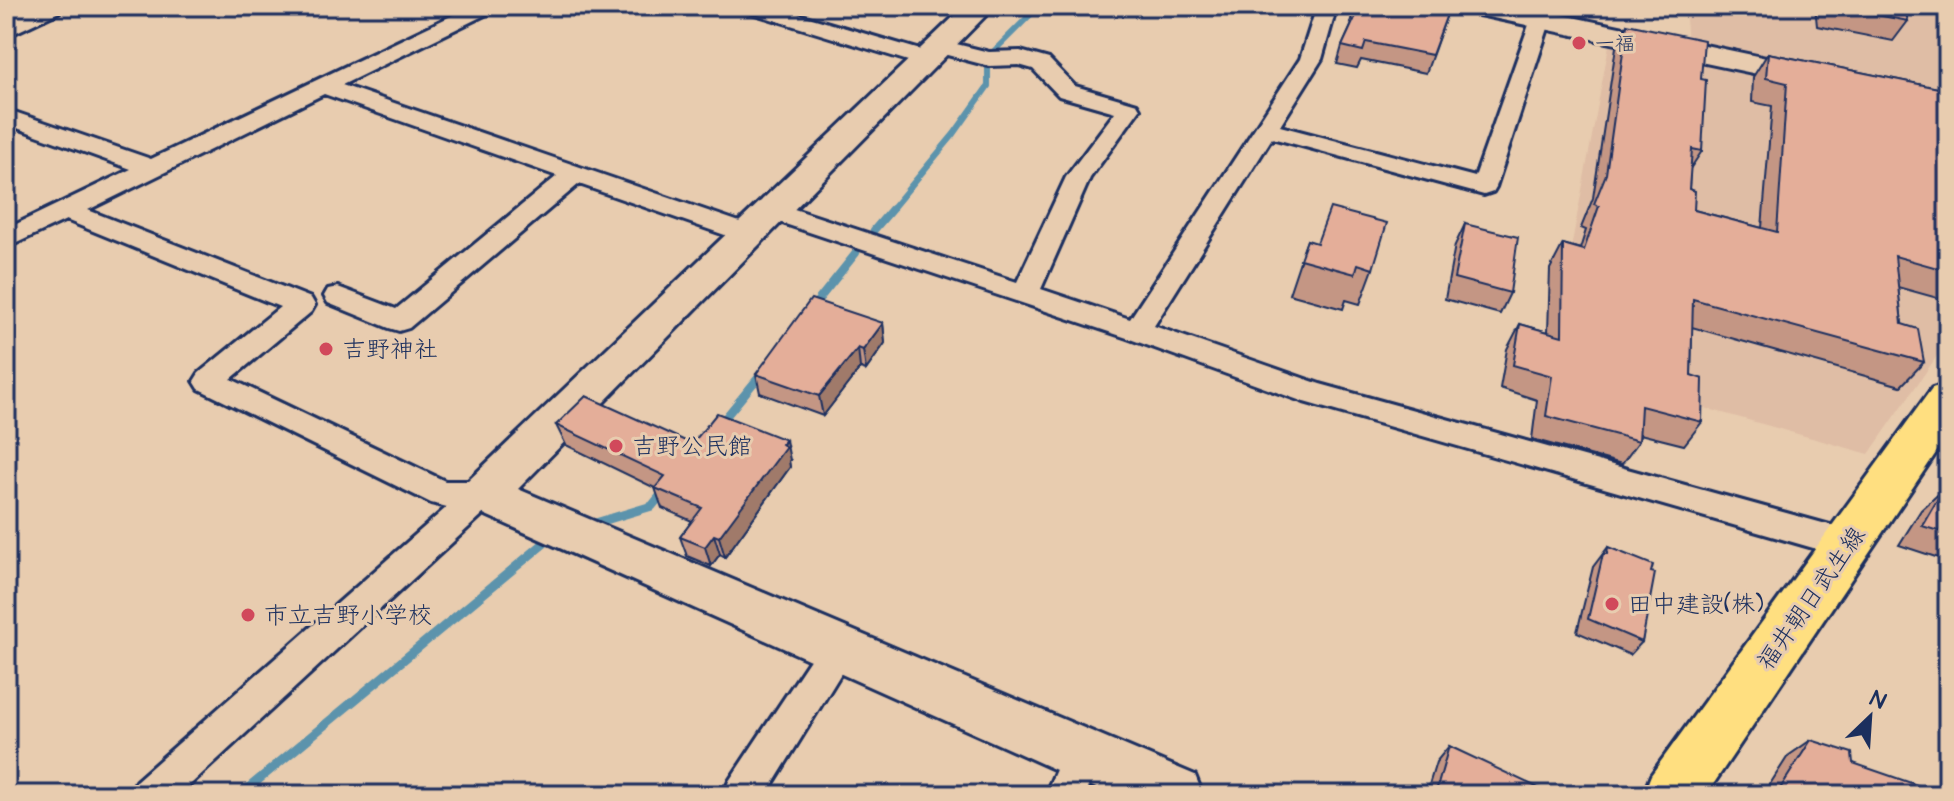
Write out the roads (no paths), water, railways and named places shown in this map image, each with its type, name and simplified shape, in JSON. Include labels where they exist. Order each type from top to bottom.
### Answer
[{"type":"main road","name":"福井朝日武生線","points":[[1672,795],[1948,400]]},
{"type":"street","points":[[6,28],[49,6]]},
{"type":"street","points":[[6,239],[488,6]]},
{"type":"street","points":[[749,6],[933,53],[989,59],[1020,58],[1041,64],[1067,91],[1129,109],[1078,177],[1025,294]]},
{"type":"street","points":[[150,795],[484,494],[981,6]]},
{"type":"street","points":[[1137,331],[1311,59],[1327,6]]},
{"type":"street","points":[[1479,6],[1838,82]]},
{"type":"street","points":[[1268,130],[1484,187],[1541,19]]},
{"type":"street","points":[[323,86],[575,174],[1025,294],[1315,394],[1848,544]]},
{"type":"street","points":[[6,116],[151,168]]},
{"type":"street","points":[[338,296],[399,321],[575,174]]},
{"type":"street","points":[[65,210],[301,305],[209,381],[442,494],[484,494],[838,649],[1074,775],[1175,795]]},
{"type":"street","points":[[743,795],[838,649]]},
{"type":"waterway","points":[[990,55],[1039,6]]},
{"type":"waterway","points":[[890,211],[954,134],[988,86],[988,64]]},
{"type":"waterway","points":[[874,230],[892,209]]},
{"type":"waterway","points":[[812,308],[856,253]]},
{"type":"waterway","points":[[720,424],[762,373]]},
{"type":"waterway","points":[[589,525],[652,506],[665,490]]},
{"type":"waterway","points":[[240,795],[553,536]]},
{"type":"place","name":"一福","points":[[1579,43]]},
{"type":"place","name":"吉野神社","points":[[326,349]]},
{"type":"place","name":"吉野公民館","points":[[616,446]]},
{"type":"place","name":"田中建設(株)","points":[[1612,604]]},
{"type":"place","name":"市立吉野小学校","points":[[248,615]]}]
